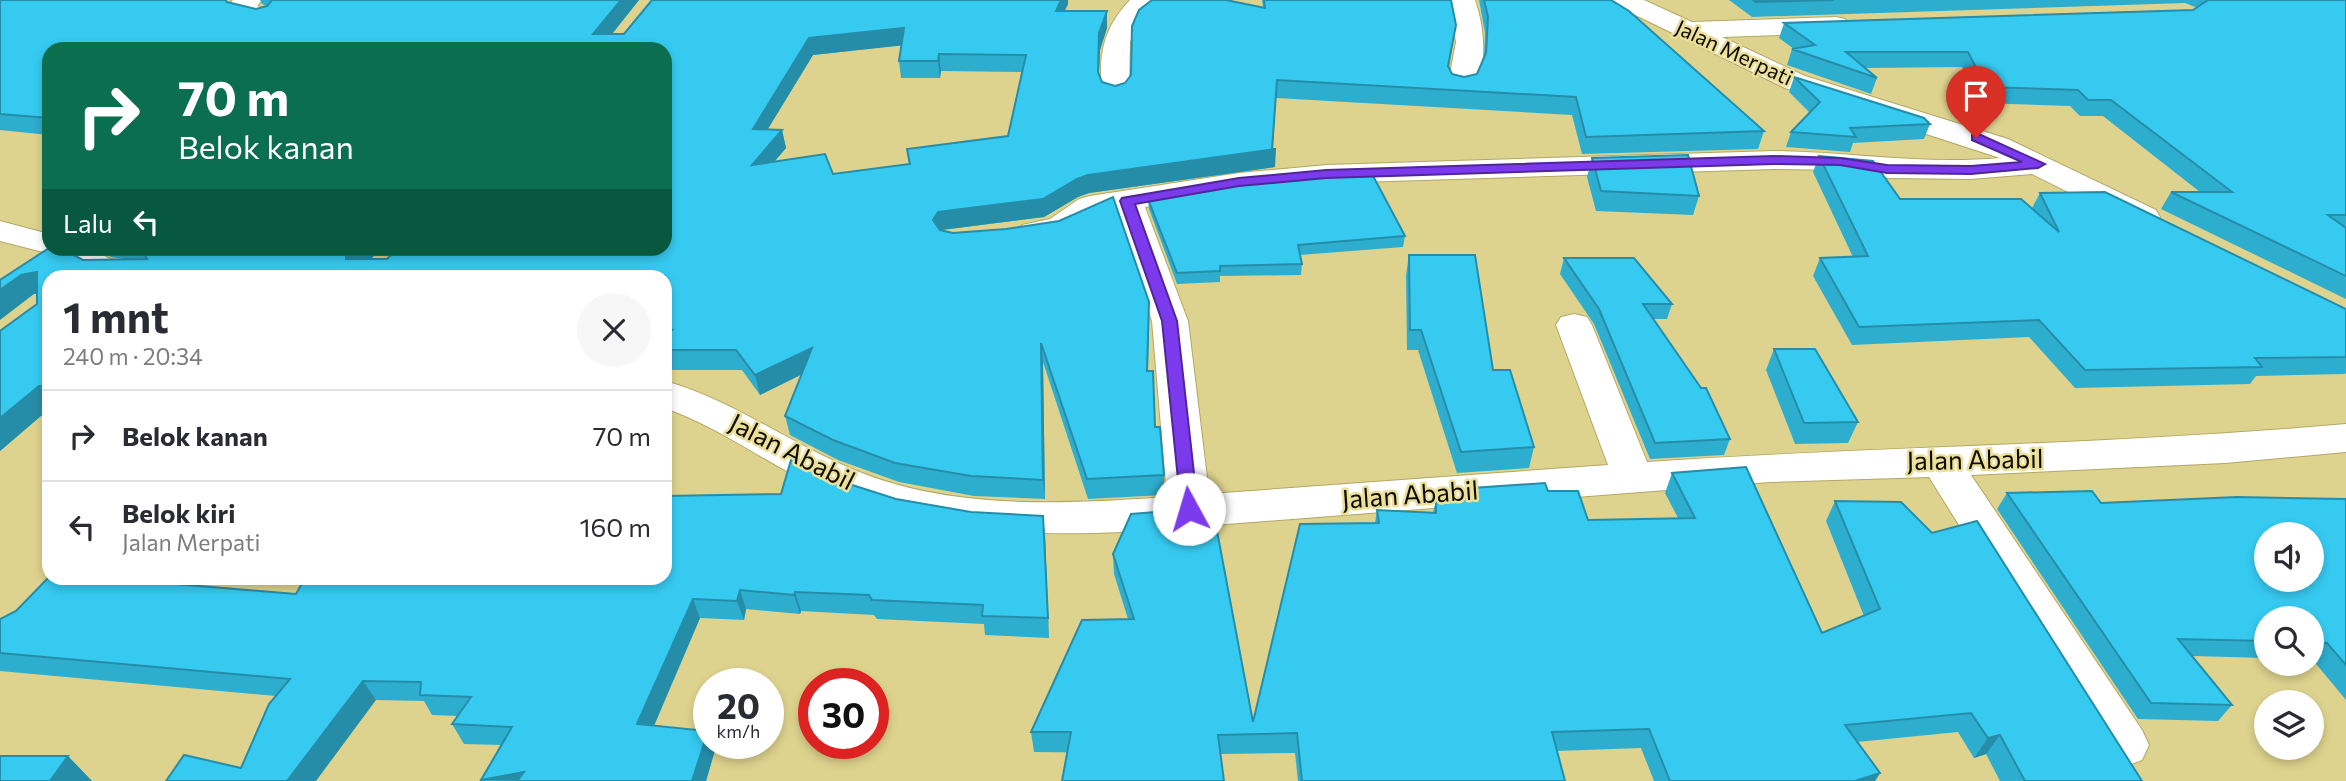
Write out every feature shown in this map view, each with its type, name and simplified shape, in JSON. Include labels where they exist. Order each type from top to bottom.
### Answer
[{"type":"street","points":[[1115,92],[1115,39],[1123,23],[1144,0]]},
{"type":"street","points":[[1462,0],[1470,32],[1469,57],[1462,84]]},
{"type":"street","name":"Jalan Merpati","points":[[1624,0],[1795,82],[1955,131],[2038,164],[2166,229]]},
{"type":"street","points":[[1684,31],[1863,24]]},
{"type":"street","points":[[1008,235],[1061,226],[1083,209],[1239,182],[1326,174],[1774,160],[1840,161],[1887,169],[1971,170],[2038,164]]},
{"type":"street","points":[[1127,201],[1170,321],[1189,509]]},
{"type":"street","points":[[0,231],[42,242]]},
{"type":"street","points":[[74,256],[91,270]]},
{"type":"street","points":[[1574,325],[1633,478]]},
{"type":"street","name":"Jalan Ababil","points":[[672,397],[729,419],[848,484],[944,508],[1033,518],[1075,519],[1770,468],[2225,449],[2346,438]]},
{"type":"street","points":[[1939,460],[2124,745]]},
{"type":"building","points":[[0,0],[225,0],[256,9],[267,6],[272,0],[621,0],[593,34],[624,34],[652,0],[1061,0],[1056,11],[1107,11],[1099,33],[1098,72],[1102,82],[1115,86],[1125,83],[1131,75],[1132,26],[1139,10],[1152,0],[1226,0],[1265,8],[1264,0],[1451,0],[1456,25],[1448,66],[1452,74],[1464,77],[1477,74],[1486,53],[1488,17],[1484,0],[1611,0],[1629,11],[1764,131],[1586,137],[1576,97],[1277,80],[1272,149],[1276,149],[1088,175],[1043,199],[938,212],[933,220],[940,230],[953,233],[1006,229],[1059,221],[1113,197],[1149,302],[1147,371],[1153,371],[1155,427],[1160,427],[1164,475],[1087,479],[1041,343],[1043,480],[971,476],[895,463],[833,440],[785,416],[812,348],[755,375],[736,350],[672,350],[672,270],[42,270],[42,386],[0,418],[0,331],[37,304],[37,272],[21,275],[0,290],[0,280],[42,253],[42,256],[75,256],[83,260],[147,259],[145,256],[346,256],[346,259],[387,259],[390,256],[672,256],[672,42],[42,42],[42,117],[0,114]],"holes":[[[904,28],[899,61],[938,61],[939,54],[1026,55],[1008,136],[907,149],[910,164],[833,174],[825,154],[752,165],[782,130],[753,129],[809,38]]]},
{"type":"building","points":[[1753,0],[1834,0],[1756,2]]},
{"type":"building","points":[[2208,0],[2346,0],[2346,215],[2328,215],[2346,228],[2346,276],[2171,192],[2232,192],[2111,100],[2088,100],[2078,90],[1986,87],[1968,52],[1846,52],[1877,78],[1792,49],[1815,45],[1784,23],[2193,10]]},
{"type":"building","points":[[1794,77],[1924,118],[1930,124],[1850,128],[1856,137],[1791,132],[1820,102]]},
{"type":"building","points":[[1688,155],[1699,196],[1601,191],[1592,158]]},
{"type":"building","points":[[1819,156],[1873,161],[1900,199],[2021,199],[2059,232],[2040,193],[2105,192],[2346,309],[2346,357],[2255,358],[2262,367],[2085,370],[2039,320],[1859,327],[1820,258],[1868,256]]},
{"type":"building","points":[[1372,174],[1405,236],[1298,245],[1302,264],[1220,266],[1220,271],[1177,273],[1148,199],[1240,183]]},
{"type":"building","points":[[1409,255],[1475,255],[1493,370],[1510,370],[1534,447],[1461,452],[1421,330],[1410,330]]},
{"type":"building","points":[[1564,258],[1634,258],[1672,304],[1643,304],[1701,388],[1706,388],[1730,439],[1655,443],[1599,309]]},
{"type":"building","points":[[1774,349],[1815,349],[1858,422],[1804,423]]},
{"type":"building","points":[[791,460],[824,476],[896,499],[971,512],[1043,516],[1048,618],[982,616],[983,605],[872,600],[869,595],[795,592],[794,595],[740,590],[737,601],[693,599],[637,724],[693,730],[693,759],[699,759],[692,781],[517,781],[524,772],[481,780],[512,727],[452,724],[471,697],[420,695],[421,682],[363,681],[287,781],[166,781],[184,755],[241,768],[269,704],[290,679],[0,653],[0,619],[16,611],[42,584],[188,585],[296,594],[301,585],[672,585],[672,496],[781,494]]},
{"type":"building","points":[[1746,467],[1822,633],[1880,609],[1835,501],[1901,502],[1932,533],[1977,521],[2142,781],[2025,781],[2000,735],[1988,738],[1971,713],[1845,725],[1880,773],[1855,781],[1670,781],[1649,729],[1552,732],[1565,781],[1302,781],[1297,733],[1218,735],[1224,781],[1062,781],[1071,732],[1031,732],[1082,620],[1134,619],[1113,554],[1131,514],[1180,510],[1180,516],[1214,515],[1253,722],[1300,524],[1379,523],[1377,510],[1436,513],[1436,500],[1476,499],[1472,488],[1545,483],[1548,491],[1578,491],[1588,520],[1695,518],[1672,473]]},
{"type":"building","points":[[2092,491],[2101,503],[2237,497],[2346,499],[2346,665],[2327,643],[2324,643],[2324,606],[2254,606],[2254,641],[2178,639],[2232,705],[2151,703],[2007,493]]},
{"type":"building","points":[[0,756],[68,756],[50,781],[0,781]]},
{"type":"route","points":[[1189,509],[1170,321],[1127,201],[1239,182],[1326,174],[1774,160],[1840,161],[1887,169],[1971,170],[2038,164],[1976,138]]}]
